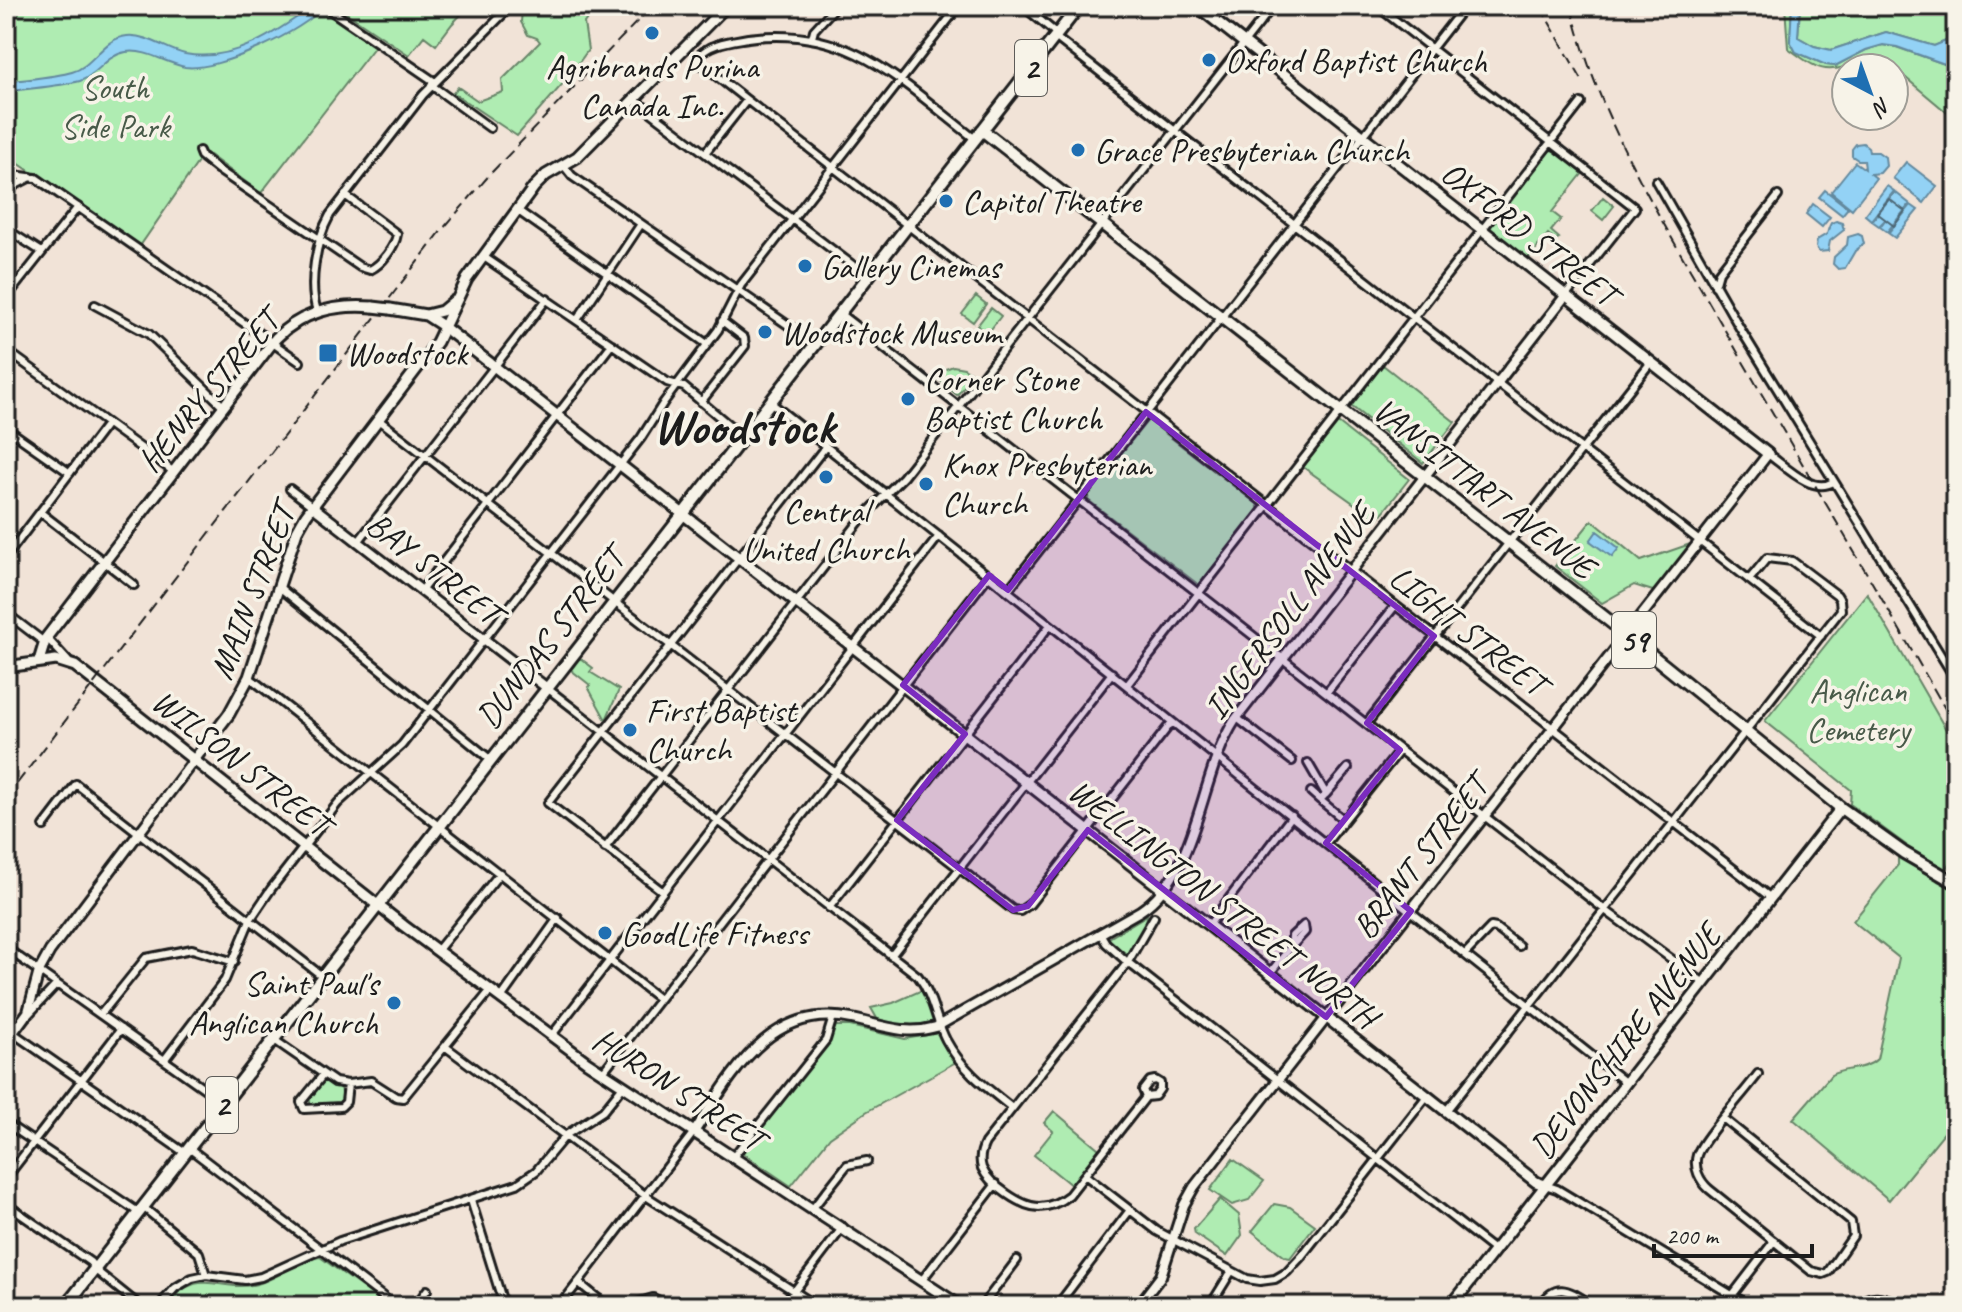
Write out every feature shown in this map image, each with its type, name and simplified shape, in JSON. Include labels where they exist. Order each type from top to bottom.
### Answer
[{"type":"main road","name":"MAIN STREET","points":[[194,760],[235,705],[249,677],[297,531],[312,506],[445,328],[467,279],[542,178],[577,157],[726,6]]},
{"type":"main road","name":"DUNDAS STREET","points":[[66,1306],[1079,6]]},
{"type":"main road","name":"OXFORD STREET","points":[[1197,6],[1768,454]]},
{"type":"main road","name":"VANSITTART AVENUE","points":[[978,135],[1102,225],[1627,634],[1841,808],[1912,858],[1956,883]]},
{"type":"main road","points":[[317,311],[373,307],[426,315],[445,310],[455,300]]},
{"type":"main road","name":"HENRY STREET","points":[[39,661],[45,640],[272,343],[295,322],[317,311]]},
{"type":"main road","name":"WELLINGTON STREET NORTH","points":[[426,315],[740,557],[1536,1182],[1545,1185]]},
{"type":"main road","points":[[6,667],[39,661],[70,663]]},
{"type":"main road","name":"WILSON STREET","points":[[70,663],[378,904]]},
{"type":"main road","name":"DEVONSHIRE AVENUE","points":[[1451,1306],[1841,808]]},
{"type":"main road","name":"HURON STREET","points":[[378,904],[437,952],[602,1073],[960,1306]]},
{"type":"street","name":"HENRY STREET","points":[[317,311],[312,287],[326,221],[433,84],[511,6]]},
{"type":"street","points":[[836,6],[814,30],[812,38],[864,55],[978,135]]},
{"type":"street","points":[[165,1059],[222,986],[250,920],[305,845],[338,803],[396,752],[621,465],[707,344],[737,290],[959,6]]},
{"type":"street","points":[[1023,6],[1294,224],[1821,636]]},
{"type":"street","points":[[605,848],[865,514],[903,477],[1273,6]]},
{"type":"street","points":[[1377,6],[1551,142]]},
{"type":"street","points":[[1008,590],[1465,6]]},
{"type":"street","points":[[327,8],[490,128]]},
{"type":"street","name":"LIGHT STREET","points":[[812,38],[774,36],[737,40],[706,49],[698,58],[702,65],[1771,898]]},
{"type":"street","points":[[635,100],[867,276]]},
{"type":"street","points":[[705,153],[747,100]]},
{"type":"street","points":[[1127,685],[1581,103]]},
{"type":"street","name":"INGERSOLL AVENUE","points":[[694,1132],[737,1067],[761,1042],[799,1022],[833,1017],[855,1019],[899,1031],[916,1031],[940,1025],[1144,908],[1164,889],[1176,871],[1218,758],[1237,718],[1635,208],[1551,142]]},
{"type":"street","points":[[199,151],[217,169],[366,270],[378,264],[396,241],[397,235],[394,229],[345,195]]},
{"type":"street","points":[[564,166],[572,176],[814,343]]},
{"type":"street","points":[[6,174],[36,178],[300,362]]},
{"type":"street","points":[[6,190],[31,177]]},
{"type":"street","points":[[1656,181],[1715,286],[1956,680]]},
{"type":"street","points":[[1715,286],[1716,278],[1728,260],[1778,196]]},
{"type":"street","points":[[6,298],[78,207]]},
{"type":"street","points":[[517,210],[707,344]]},
{"type":"street","points":[[577,320],[641,224]]},
{"type":"street","points":[[6,229],[42,252]]},
{"type":"street","points":[[484,257],[667,382],[677,384],[742,436]]},
{"type":"street","points":[[1701,261],[1712,268],[1728,260]]},
{"type":"street","points":[[358,542],[547,299]]},
{"type":"street","points":[[95,305],[149,334],[223,406]]},
{"type":"street","points":[[839,313],[1605,910],[1704,983]]},
{"type":"street","points":[[701,402],[746,343],[722,321]]},
{"type":"street","points":[[421,591],[612,344]]},
{"type":"street","points":[[6,350],[174,472]]},
{"type":"street","points":[[1367,723],[1651,362]]},
{"type":"street","points":[[769,401],[1625,1082]]},
{"type":"street","points":[[379,420],[1010,908],[1020,911],[1030,904],[1172,722]]},
{"type":"street","points":[[6,557],[107,424]]},
{"type":"street","points":[[6,428],[70,473]]},
{"type":"street","points":[[662,891],[548,803],[826,446]]},
{"type":"street","name":"OXFORD STREET","points":[[1768,454],[1807,482],[1821,485],[1833,482]]},
{"type":"street","name":"BRANT STREET","points":[[1138,1306],[1161,1276],[1184,1205],[1194,1187],[1768,454]]},
{"type":"street","name":"BAY STREET","points":[[290,489],[547,688]]},
{"type":"street","points":[[40,512],[134,585]]},
{"type":"street","points":[[552,1035],[939,536]]},
{"type":"street","points":[[1445,1111],[1839,613],[1839,598],[1796,564],[1782,558],[1767,558],[1749,580]]},
{"type":"street","points":[[602,1073],[989,575]]},
{"type":"street","points":[[279,587],[491,760]]},
{"type":"street","points":[[1327,692],[1395,606]]},
{"type":"street","name":"WILSON STREET","points":[[6,613],[45,640],[70,663]]},
{"type":"street","points":[[829,908],[1050,625]]},
{"type":"street","points":[[891,956],[1112,673]]},
{"type":"street","points":[[249,677],[659,999]]},
{"type":"street","points":[[547,688],[921,981],[950,1047],[972,1076],[1012,1108]]},
{"type":"street","points":[[1237,718],[1292,761]]},
{"type":"street","points":[[1326,843],[1400,750]]},
{"type":"street","points":[[23,1021],[30,1008],[39,971],[50,951],[194,760]]},
{"type":"street","points":[[1308,763],[1323,797],[1344,820]]},
{"type":"street","points":[[1323,797],[1348,768]]},
{"type":"street","points":[[44,826],[76,784],[322,976]]},
{"type":"street","points":[[1311,792],[1323,797]]},
{"type":"street","points":[[1209,925],[1292,816]]},
{"type":"street","points":[[437,952],[500,873]]},
{"type":"street","points":[[1146,1097],[1062,1200],[1040,1207],[1025,1204],[984,1172],[981,1154],[985,1143],[1128,962],[1154,917]]},
{"type":"street","points":[[501,998],[558,918]]},
{"type":"street","points":[[1465,954],[1491,927],[1519,946]]},
{"type":"street","points":[[1100,933],[1106,943],[1128,962],[1494,1250]]},
{"type":"street","points":[[1270,973],[1291,947]]},
{"type":"street","points":[[6,948],[225,1103]]},
{"type":"street","points":[[101,1014],[146,958],[192,949],[234,962]]},
{"type":"street","points":[[6,1042],[10,1031],[57,984]]},
{"type":"street","points":[[273,1039],[335,1082],[372,1082],[396,1097],[404,1098],[490,991]]},
{"type":"street","points":[[733,1157],[826,1040],[833,1017]]},
{"type":"street","points":[[6,1178],[121,1029]]},
{"type":"street","points":[[10,1031],[187,1150],[395,1306]]},
{"type":"street","points":[[446,1047],[646,1196],[817,1306]]},
{"type":"street","points":[[1724,1119],[1849,1220],[1854,1228],[1851,1239],[1833,1269],[1823,1274],[1811,1271],[1700,1179],[1696,1164],[1698,1153],[1758,1074]]},
{"type":"street","points":[[323,1075],[302,1100],[304,1109],[341,1107],[346,1102],[348,1084]]},
{"type":"street","points":[[159,1306],[182,1283],[206,1275],[237,1280],[256,1279],[321,1248],[525,1180],[566,1135],[600,1114],[623,1086]]},
{"type":"street","points":[[1085,1175],[1157,1231],[1231,1272],[1260,1281],[1275,1279],[1287,1272],[1427,1096]]},
{"type":"street","points":[[6,1123],[140,1209],[199,1253],[206,1275]]},
{"type":"street","points":[[560,1306],[694,1132]]},
{"type":"street","points":[[813,1208],[847,1165],[867,1161]]},
{"type":"street","points":[[922,1280],[996,1184]]},
{"type":"street","name":"WELLINGTON STREET NORTH","points":[[1545,1185],[1557,1189],[1750,1306]]},
{"type":"street","points":[[471,1200],[504,1306]]},
{"type":"street","points":[[6,1204],[90,1262],[94,1269],[140,1306]]},
{"type":"street","points":[[1057,1306],[1130,1210]]},
{"type":"street","points":[[783,1306],[843,1227]]},
{"type":"street","points":[[1724,1306],[1774,1241]]},
{"type":"street","points":[[982,1306],[1017,1260]]},
{"type":"street","points":[[1210,1306],[1231,1272]]},
{"type":"street","points":[[579,1283],[607,1306]]},
{"type":"street","points":[[1540,1306],[1546,1295],[1560,1289],[1594,1306]]},
{"type":"street","points":[[415,1306],[427,1290]]},
{"type":"street","points":[[1859,1306],[1865,1298],[1874,1296],[1908,1306]]},
{"type":"street","points":[[626,1306],[653,1298],[670,1306]]},
{"type":"highlighted area","points":[[1146,412],[1434,636],[1367,723],[1400,750],[1326,843],[1411,911],[1326,1017],[1088,830],[1028,906],[1013,910],[897,820],[965,734],[903,685],[989,575],[1008,590]]},
{"type":"green space","name":"South Side Park","points":[[6,6],[318,6],[375,46],[261,193],[205,152],[140,246],[6,155]]},
{"type":"green space","points":[[336,6],[469,6],[436,45],[424,36],[409,55]]},
{"type":"green space","points":[[530,6],[586,6],[593,11],[584,23],[588,50],[517,136],[453,93],[458,87],[478,101],[503,92],[502,80],[540,42],[528,35],[521,22],[522,10]]},
{"type":"green space","points":[[1785,6],[1792,6],[1790,41],[1796,52],[1830,65],[1830,69],[1814,66],[1788,48]]},
{"type":"green space","points":[[1800,6],[1954,6],[1956,19],[1951,39],[1934,46],[1886,32],[1831,50],[1814,46],[1798,37]]},
{"type":"green space","points":[[1883,45],[1896,47],[1956,68],[1956,120],[1910,81],[1910,52],[1862,52]]},
{"type":"green space","points":[[1550,150],[1583,173],[1552,212],[1561,219],[1551,231],[1559,238],[1555,240],[1548,234],[1527,260],[1494,234],[1490,227]]},
{"type":"green space","points":[[1603,197],[1614,206],[1603,220],[1592,211]]},
{"type":"green space","points":[[1956,211],[1956,259],[1948,242]]},
{"type":"green space","points":[[976,296],[986,304],[973,322],[962,314]]},
{"type":"green space","points":[[991,308],[1001,316],[988,333],[977,326]]},
{"type":"green space","points":[[1383,365],[1455,422],[1423,463],[1351,406]]},
{"type":"green space","points":[[953,366],[964,368],[974,375],[957,395],[937,378],[943,370]]},
{"type":"green space","points":[[1148,420],[1257,504],[1259,510],[1199,585],[1088,500],[1089,493]]},
{"type":"green space","points":[[1338,423],[1409,479],[1377,520],[1303,467]]},
{"type":"green space","points":[[1592,520],[1641,561],[1693,543],[1656,592],[1634,585],[1602,603],[1555,566]]},
{"type":"green space","name":"Anglican Cemetery","points":[[1867,593],[1956,747],[1956,852],[1938,881],[1956,890],[1956,1118],[1889,1200],[1793,1119],[1831,1075],[1877,1059],[1899,958],[1853,921],[1898,865],[1898,857],[1906,845],[1850,804],[1851,790],[1765,721]]},
{"type":"green space","points":[[580,658],[593,668],[590,672],[619,690],[606,720],[588,687],[590,685],[571,670]]},
{"type":"green space","points":[[1147,915],[1146,924],[1127,955],[1112,945],[1109,938]]},
{"type":"green space","points":[[922,990],[934,1020],[930,1025],[910,1027],[879,1022],[871,1008],[893,1003]]},
{"type":"green space","points":[[836,1026],[850,1026],[905,1039],[938,1033],[956,1062],[866,1112],[830,1137],[791,1186],[742,1153],[825,1048]]},
{"type":"green space","points":[[326,1080],[341,1086],[343,1101],[339,1104],[311,1105],[309,1098]]},
{"type":"green space","points":[[1054,1111],[1099,1149],[1071,1185],[1034,1155],[1053,1131],[1044,1123]]},
{"type":"green space","points":[[1233,1159],[1264,1181],[1249,1200],[1232,1205],[1210,1190]]},
{"type":"green space","points":[[1220,1199],[1239,1215],[1242,1235],[1227,1256],[1195,1234],[1194,1229]]},
{"type":"green space","points":[[1274,1204],[1290,1207],[1315,1225],[1290,1258],[1252,1231]]},
{"type":"green space","points":[[320,1257],[388,1306],[166,1306],[189,1286],[200,1283],[232,1286],[257,1284]]},
{"type":"water","points":[[313,6],[324,6],[280,38],[218,63],[185,67],[149,54],[126,52],[113,57],[80,81],[6,92],[6,82],[80,69],[111,42],[127,36],[142,37],[185,54],[203,56],[237,50],[285,26]]},
{"type":"water","points":[[1792,6],[1800,6],[1798,37],[1814,46],[1831,50],[1886,32],[1934,46],[1951,39],[1956,19],[1956,68],[1883,45],[1862,52],[1830,52],[1830,65],[1826,65],[1796,52],[1790,41]]},
{"type":"water","points":[[1863,143],[1869,152],[1878,152],[1885,157],[1886,166],[1880,173],[1871,174],[1876,178],[1852,209],[1831,192],[1855,162],[1865,169],[1864,160],[1852,156],[1856,144]]},
{"type":"water","points":[[1906,162],[1937,186],[1924,203],[1893,178]]},
{"type":"water","points":[[1887,186],[1894,191],[1871,220],[1865,215]]},
{"type":"water","points":[[1825,190],[1848,208],[1842,215],[1819,197]]},
{"type":"water","points":[[1895,192],[1910,204],[1887,232],[1880,227],[1885,220],[1879,226],[1872,221]]},
{"type":"water","points":[[1813,204],[1830,217],[1822,227],[1806,214]]},
{"type":"water","points":[[1911,205],[1918,210],[1895,238],[1888,233]]},
{"type":"water","points":[[1831,223],[1842,223],[1844,230],[1830,241],[1828,251],[1819,252],[1817,240],[1827,234]]},
{"type":"water","points":[[1862,236],[1864,244],[1855,251],[1845,268],[1838,269],[1833,264],[1834,257],[1847,245],[1848,237]]},
{"type":"water","points":[[1597,531],[1619,548],[1612,557],[1590,541]]},
{"type":"railway","points":[[6,798],[442,230],[492,172],[652,6]]},
{"type":"railway","points":[[1540,6],[1583,82]]},
{"type":"railway","points":[[1571,6],[1598,90],[1653,205],[1956,728]]},
{"type":"place","name":"Agribrands Purina Canada Inc.","points":[[652,33]]},
{"type":"place","name":"Oxford Baptist Church","points":[[1209,60]]},
{"type":"place","name":"Grace Presbyterian Church","points":[[1078,150]]},
{"type":"place","name":"Capitol Theatre","points":[[946,201]]},
{"type":"place","name":"Gallery Cinemas","points":[[805,266]]},
{"type":"place","name":"Woodstock Museum","points":[[765,332]]},
{"type":"place","name":"Woodstock","points":[[328,353]]},
{"type":"place","name":"Corner Stone Baptist Church","points":[[908,399]]},
{"type":"place","name":"Central United Church","points":[[826,477]]},
{"type":"place","name":"Knox Presbyterian Church","points":[[926,484]]},
{"type":"place","name":"First Baptist Church","points":[[630,730]]},
{"type":"place","name":"GoodLife Fitness","points":[[605,933]]},
{"type":"place","name":"Saint Paul's Anglican Church","points":[[394,1003]]},
{"type":"district","name":"Woodstock","points":[[744,426]]}]
